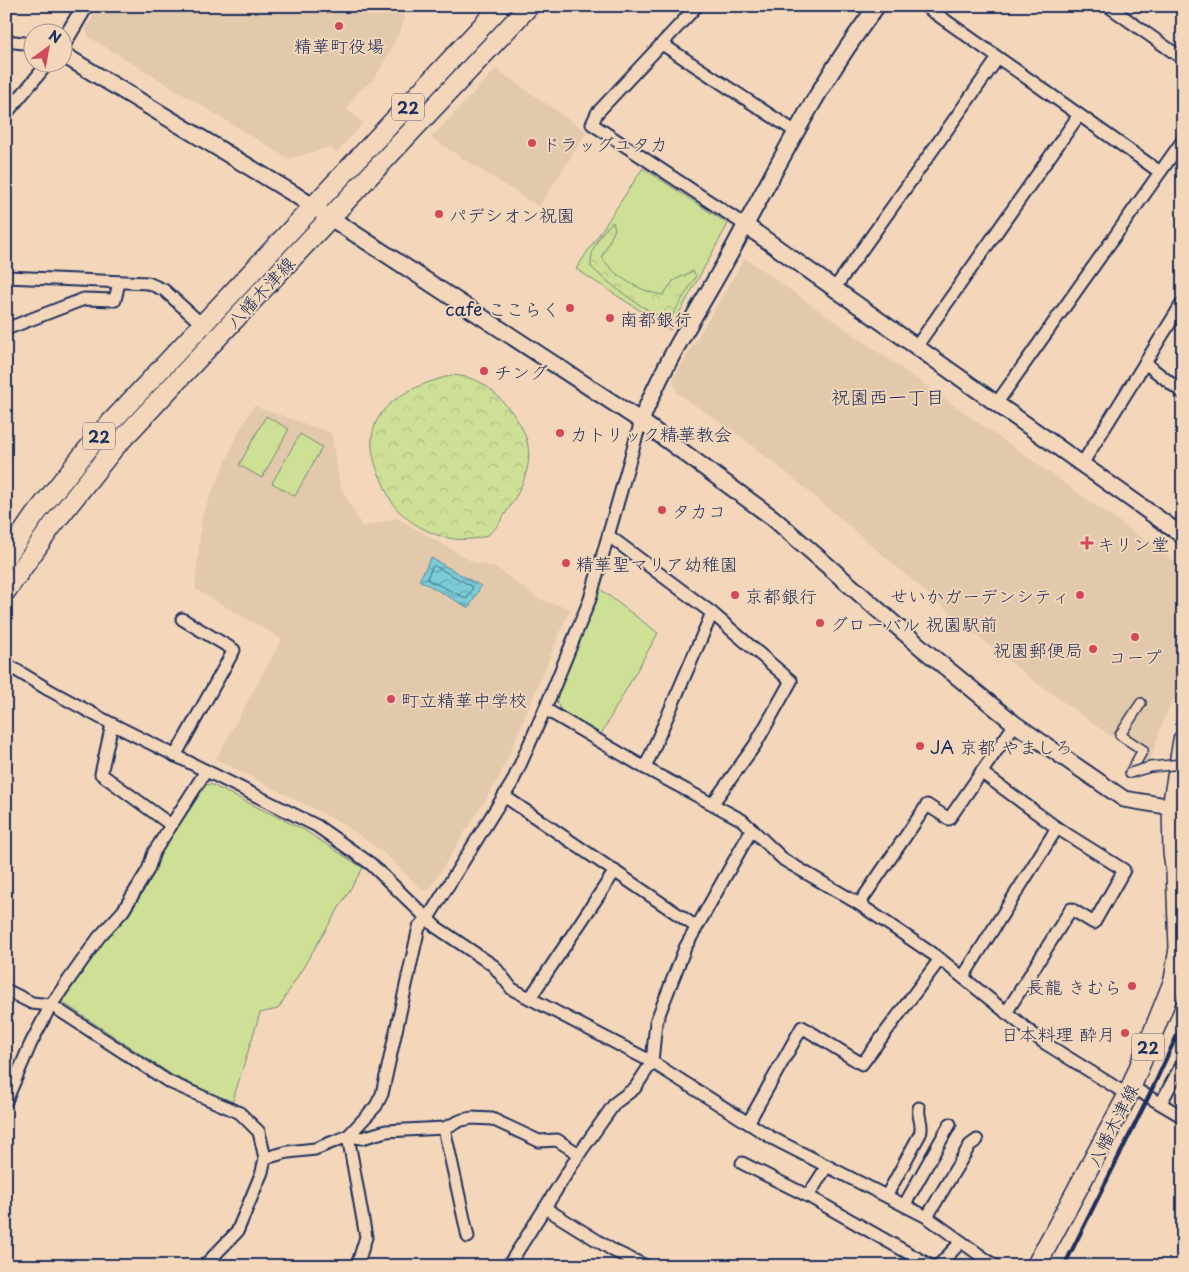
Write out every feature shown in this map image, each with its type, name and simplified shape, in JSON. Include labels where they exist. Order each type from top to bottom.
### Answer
[{"type":"main road","name":"八幡木津線","points":[[6,591],[52,526],[114,448],[217,339],[322,212],[501,6]]},
{"type":"main road","name":"八幡木津線","points":[[6,557],[69,470],[202,323],[322,212],[529,6]]},
{"type":"main road","name":"八幡木津線","points":[[1036,1266],[1130,1091],[1170,994],[1178,964],[1179,948],[1172,807],[1183,740]]},
{"type":"street","points":[[72,28],[85,6]]},
{"type":"street","points":[[698,6],[597,113],[592,124],[745,225],[1183,536]]},
{"type":"street","points":[[265,1158],[288,1152],[315,1149],[348,1136],[376,1106],[382,1094],[419,927],[428,918],[512,784],[545,709],[590,598],[641,421],[655,385],[796,132],[877,6]]},
{"type":"street","points":[[925,6],[1160,172]]},
{"type":"street","points":[[1108,6],[1183,59]]},
{"type":"street","points":[[6,41],[22,43]]},
{"type":"street","points":[[662,44],[796,132]]},
{"type":"street","points":[[834,289],[998,58]]},
{"type":"street","points":[[72,60],[161,112],[322,212],[641,421],[773,518],[923,649],[1015,724],[1124,799],[1172,807]]},
{"type":"street","points":[[6,114],[41,72]]},
{"type":"street","points":[[916,347],[1079,115]]},
{"type":"street","points":[[996,404],[1183,140]]},
{"type":"street","points":[[6,277],[148,283],[164,290],[202,323],[217,339]]},
{"type":"street","points":[[6,329],[84,299],[115,300],[119,282]]},
{"type":"street","points":[[1082,464],[1182,305]]},
{"type":"street","points":[[1144,363],[1183,393]]},
{"type":"street","points":[[609,536],[712,613],[791,681],[755,746],[713,803]]},
{"type":"street","points":[[645,768],[712,613]]},
{"type":"street","points":[[176,756],[234,650],[182,619]]},
{"type":"street","points":[[6,664],[112,724],[317,826],[372,864],[436,926],[494,966],[512,989],[652,1062],[748,1123],[827,1166],[928,1217],[995,1266]]},
{"type":"street","points":[[1141,703],[1120,735],[1143,750],[1130,773],[1165,761],[1183,764]]},
{"type":"street","points":[[545,709],[645,768],[742,820],[784,860],[859,904],[940,959],[1066,1058],[1130,1091],[1162,1103],[1183,1118]]},
{"type":"street","points":[[112,724],[101,774],[171,825]]},
{"type":"street","points":[[859,904],[927,805],[949,819],[1015,724]]},
{"type":"street","points":[[6,1100],[31,1043],[51,1005],[99,936],[123,911],[148,870],[154,852],[206,771]]},
{"type":"street","points":[[981,772],[1057,828],[1124,870],[1094,923],[1070,908],[1006,1012]]},
{"type":"street","points":[[504,796],[695,926]]},
{"type":"street","points":[[962,977],[1057,828]]},
{"type":"street","points":[[508,1266],[579,1154],[615,1103],[635,1088],[652,1062],[656,1022],[685,948],[695,926],[752,829]]},
{"type":"street","points":[[530,998],[615,871]]},
{"type":"street","points":[[748,1123],[802,1027],[862,1064],[940,959]]},
{"type":"street","points":[[6,990],[32,1003],[51,1005],[169,1082],[240,1113],[259,1132],[265,1158],[262,1172],[237,1232],[204,1266]]},
{"type":"street","points":[[1162,1103],[1183,1062]]},
{"type":"street","points":[[887,1195],[922,1129],[918,1113],[919,1108]]},
{"type":"street","points":[[348,1136],[362,1138],[386,1132],[444,1128],[462,1120],[492,1120],[531,1139],[548,1142],[557,1140],[579,1154]]},
{"type":"street","points":[[905,1204],[950,1124]]},
{"type":"street","points":[[444,1128],[468,1237]]},
{"type":"street","points":[[348,1136],[366,1237],[357,1266]]},
{"type":"street","points":[[928,1217],[970,1145],[977,1140]]},
{"type":"street","points":[[742,1163],[808,1196],[931,1266]]},
{"type":"street","points":[[808,1196],[827,1166]]},
{"type":"street","points":[[545,1208],[614,1251],[642,1265]]},
{"type":"street","points":[[938,1266],[961,1242]]},
{"type":"shaded area","points":[[99,6],[405,6],[403,24],[389,54],[374,79],[357,93],[347,109],[363,123],[336,153],[330,147],[289,159],[89,37],[86,29]]},
{"type":"shaded area","points":[[496,69],[587,132],[539,207],[431,138]]},
{"type":"shaded area","points":[[745,258],[1183,567],[1183,680],[1164,718],[1149,764],[1041,686],[976,635],[792,477],[732,430],[677,393],[673,379]]},
{"type":"shaded area","name":"町立精華中学校","points":[[254,406],[331,433],[340,485],[362,527],[397,518],[477,564],[485,564],[498,569],[539,599],[570,609],[500,776],[429,890],[422,890],[384,853],[345,825],[216,759],[282,639],[195,589],[202,515],[240,429]]},
{"type":"green space","points":[[643,168],[728,224],[670,330],[576,269]]},
{"type":"green space","points":[[613,222],[615,229],[602,257],[620,277],[637,287],[663,295],[673,281],[693,271],[696,276],[670,319],[663,318],[642,306],[617,289],[591,267],[594,248],[604,231]]},
{"type":"green space","points":[[453,375],[482,383],[504,403],[523,430],[529,456],[523,482],[500,522],[492,532],[473,539],[461,540],[437,535],[414,524],[396,508],[389,496],[379,474],[373,453],[372,435],[378,419],[387,406],[416,387]]},
{"type":"green space","points":[[266,416],[289,429],[262,478],[239,465]]},
{"type":"green space","points":[[300,434],[322,447],[295,496],[272,483]]},
{"type":"green space","points":[[600,589],[658,633],[601,734],[561,711],[556,700]]},
{"type":"green space","points":[[210,784],[304,830],[363,868],[278,1009],[260,1013],[232,1103],[172,1075],[62,1002],[105,940],[129,914],[155,871],[160,854],[206,785]]},
{"type":"water","points":[[431,558],[481,586],[469,608],[419,580]]},
{"type":"railway","points":[[1064,1266],[1149,1096],[1183,1022]]},
{"type":"place","name":"精華町役場","points":[[339,26]]},
{"type":"place","name":"ドラッグユタカ","points":[[532,143]]},
{"type":"place","name":"パデシオン祝園","points":[[439,214]]},
{"type":"place","name":"cafe ここらく","points":[[570,308]]},
{"type":"place","name":"南都銀行","points":[[610,318]]},
{"type":"place","name":"チング","points":[[484,371]]},
{"type":"place","name":"カトリック精華教会","points":[[560,433]]},
{"type":"place","name":"タカコ","points":[[662,510]]},
{"type":"place","name":"キリン堂","points":[[1087,543]]},
{"type":"place","name":"精華聖マリア幼稚園","points":[[566,563]]},
{"type":"place","name":"京都銀行","points":[[735,595]]},
{"type":"place","name":"せいかガーデンシティ","points":[[1080,595]]},
{"type":"place","name":"グローバル 祝園駅前","points":[[820,623]]},
{"type":"place","name":"コープ","points":[[1135,637]]},
{"type":"place","name":"祝園郵便局","points":[[1093,649]]},
{"type":"place","name":"町立精華中学校","points":[[391,699]]},
{"type":"place","name":"JA 京都 やましろ","points":[[920,746]]},
{"type":"place","name":"長龍 きむら","points":[[1132,986]]},
{"type":"place","name":"日本料理 酔月","points":[[1125,1033]]},
{"type":"district","name":"祝園西一丁目","points":[[888,396]]}]
